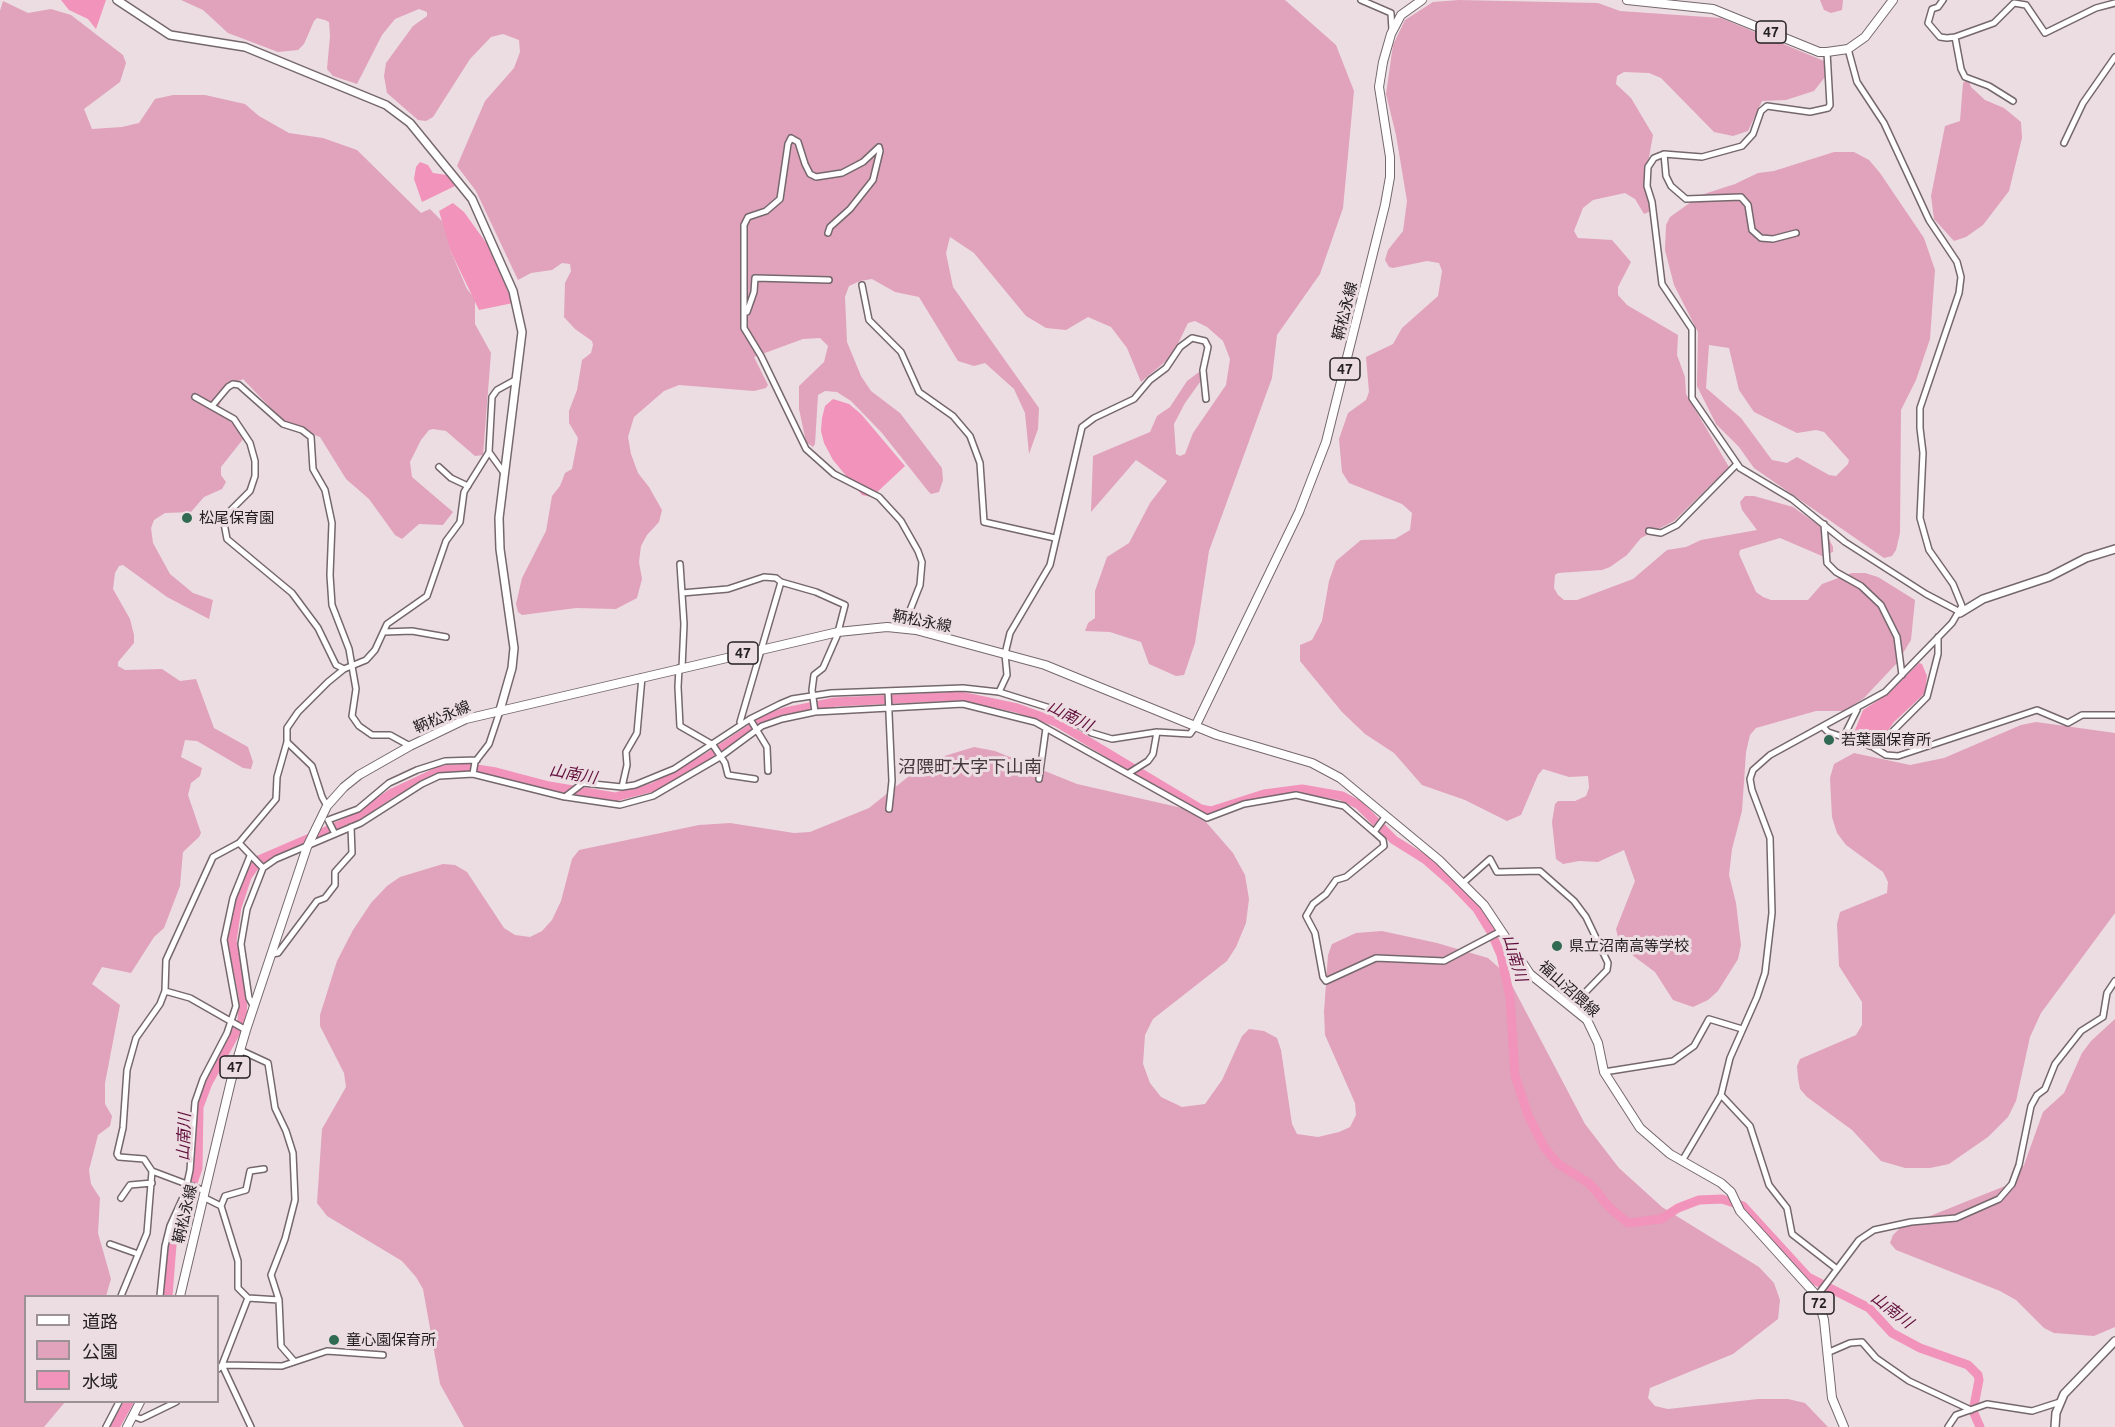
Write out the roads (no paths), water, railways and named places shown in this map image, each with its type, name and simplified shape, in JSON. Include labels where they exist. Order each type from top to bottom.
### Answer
[{"type":"main road","name":"鞆松永線","points":[[180,1295],[202,1192],[245,1030],[316,825],[327,806],[359,775],[410,746],[445,727],[500,710],[761,649],[867,627],[903,628],[1005,654],[1088,681],[1195,727],[1299,512],[1326,442],[1390,177],[1390,157],[1379,87],[1392,32],[1401,15],[1422,0]]},
{"type":"main road","name":"47","points":[[1627,0],[1713,9],[1819,52],[1848,49]]},
{"type":"main road","points":[[1848,49],[1865,37],[1893,0]]},
{"type":"main road","name":"福山沼隈線","points":[[1195,727],[1312,763],[1340,778],[1383,820],[1439,860],[1484,905],[1499,932],[1530,974],[1572,1006],[1594,1030],[1604,1072],[1640,1128],[1654,1142],[1721,1183],[1817,1296],[1824,1320],[1832,1398],[1844,1427]]},
{"type":"main road","points":[[127,1427],[139,1403]]},
{"type":"street","points":[[117,0],[170,35],[244,47],[386,105],[410,123],[472,199],[513,291],[522,332],[519,378],[504,473],[498,533],[514,648],[512,668],[489,744],[476,761],[473,773]]},
{"type":"street","points":[[1361,0],[1391,13],[1392,32]]},
{"type":"street","points":[[1942,0],[1938,7],[1932,9],[1928,23],[1940,36],[1955,38],[2001,20],[2014,3],[2026,5],[2045,33],[2096,8],[2115,3]]},
{"type":"street","points":[[1955,38],[1961,69],[1965,77],[2013,101]]},
{"type":"street","points":[[1848,49],[1857,82],[1888,130],[1929,220],[1957,261],[1961,277],[1959,293],[1923,399],[1920,418],[1923,453],[1920,518],[1929,550],[1953,584],[1962,606],[1960,612]]},
{"type":"street","points":[[1827,52],[1830,105],[1827,108],[1810,112],[1767,106],[1761,111],[1749,141],[1742,146],[1702,157],[1664,154],[1654,158],[1648,167],[1647,186],[1652,202],[1662,284],[1692,329],[1692,398],[1737,464],[1748,475],[1792,499],[1845,542],[1926,594],[1960,612]]},
{"type":"street","points":[[2064,143],[2082,103],[2115,57]]},
{"type":"street","points":[[828,233],[830,227],[850,209],[873,180],[879,147],[863,162],[842,173],[816,177],[810,174],[798,142],[791,138],[788,144],[780,199],[766,211],[748,217],[744,225],[745,334],[761,356],[806,449],[834,474],[879,497],[901,521],[918,551],[922,562],[920,585],[903,628]]},
{"type":"street","points":[[1664,154],[1666,176],[1671,186],[1686,199],[1741,197],[1746,200],[1752,230],[1761,238],[1773,239],[1796,234]]},
{"type":"street","points":[[744,319],[754,292],[755,278],[829,280]]},
{"type":"street","points":[[862,285],[868,320],[901,352],[919,393],[953,416],[970,436],[980,463],[984,522],[1054,538]]},
{"type":"street","points":[[999,692],[1007,675],[1005,654],[1010,633],[1050,565],[1054,538],[1080,434],[1086,423],[1134,399],[1150,380],[1166,368],[1180,347],[1192,338],[1205,341],[1208,347],[1203,370],[1206,399]]},
{"type":"street","points":[[121,1295],[147,1233],[152,1183],[152,1171],[144,1159],[119,1157],[117,1154],[123,1128],[127,1070],[136,1038],[160,1004],[165,991],[166,960],[213,857],[239,843],[276,799],[277,777],[287,742],[287,728],[298,712],[348,668],[366,660],[375,650],[387,624],[427,597],[446,541],[460,522],[468,486],[489,452],[492,397],[497,390],[519,378]]},
{"type":"street","points":[[212,406],[228,387],[233,384],[239,385],[283,424],[302,430],[310,437],[313,469],[325,490],[332,523],[330,575],[332,604],[349,649],[348,668],[356,696],[351,711],[358,726],[372,735],[390,735],[410,746]]},
{"type":"street","points":[[195,397],[225,412],[238,424],[250,442],[255,461],[255,476],[250,491],[223,518],[227,538],[292,593],[318,628],[336,665],[348,668]]},
{"type":"street","points":[[489,452],[504,473]]},
{"type":"street","points":[[1649,531],[1660,533],[1677,525],[1737,464]]},
{"type":"street","points":[[439,467],[451,478],[468,486]]},
{"type":"street","points":[[1824,524],[1827,563],[1836,572],[1861,586],[1885,611],[1897,637],[1902,675]]},
{"type":"street","points":[[1682,1161],[1721,1095],[1730,1058],[1757,998],[1765,973],[1772,913],[1770,838],[1750,779],[1760,762],[1885,692],[1960,612],[1983,599],[2049,577],[2086,558],[2115,549]]},
{"type":"street","points":[[680,564],[682,593],[681,668],[678,687],[680,726],[714,746],[728,775],[755,779]]},
{"type":"street","points":[[682,593],[728,589],[764,576],[816,592],[845,605],[838,632],[823,668],[814,675],[815,711]]},
{"type":"street","points":[[742,724],[740,722],[781,582]]},
{"type":"street","points":[[384,632],[412,631],[446,637]]},
{"type":"street","points":[[1873,747],[1890,734],[1927,697],[1938,654],[1938,637]]},
{"type":"street","points":[[622,787],[627,765],[626,752],[637,734],[642,677]]},
{"type":"street","points":[[566,796],[583,783],[622,787],[635,785],[666,772],[714,746],[742,724],[792,699],[813,696],[963,688],[999,692],[1050,708],[1102,737],[1112,739],[1157,732],[1190,734],[1195,727]]},
{"type":"street","points":[[888,693],[892,781],[889,809]]},
{"type":"street","points":[[254,1006],[249,998],[241,944],[247,909],[262,868],[276,859],[351,827],[439,776],[473,773],[566,796],[620,805],[653,796],[719,756],[756,729],[782,719],[815,711],[963,704],[994,710],[1046,728],[1130,772],[1143,784],[1207,818],[1244,804],[1296,795],[1344,806],[1383,840],[1384,846],[1346,877],[1336,880],[1326,894],[1318,898],[1306,916],[1315,933],[1323,977],[1326,981],[1376,958],[1444,961],[1499,932]]},
{"type":"street","points":[[1844,736],[1858,708]]},
{"type":"street","points":[[1823,727],[1828,732],[1873,747],[1886,755],[1898,756],[2037,710],[2068,723],[2082,715],[2115,715]]},
{"type":"street","points":[[750,721],[767,747],[768,771]]},
{"type":"street","points":[[1040,779],[1046,728]]},
{"type":"street","points":[[1130,772],[1153,754],[1157,732]]},
{"type":"street","points":[[287,742],[312,766],[322,798],[327,806]]},
{"type":"street","points":[[334,833],[329,822],[358,808],[389,783],[417,770],[445,761],[476,761]]},
{"type":"street","points":[[1374,831],[1383,820]]},
{"type":"street","points":[[272,954],[278,953],[317,901],[325,898],[335,885],[335,872],[352,853],[351,827]]},
{"type":"street","points":[[239,843],[262,868]]},
{"type":"street","points":[[160,1295],[165,1246],[188,1186],[195,1102],[203,1079],[231,1023],[236,1006],[225,949],[226,926],[233,898],[251,857]]},
{"type":"street","points":[[1463,883],[1490,859],[1497,872],[1540,871],[1574,901],[1586,917],[1608,963],[1607,970],[1572,1006]]},
{"type":"street","points":[[1817,1296],[1859,1240],[1874,1230],[1911,1222],[1956,1218],[1999,1199],[2012,1184],[2019,1165],[2031,1106],[2037,1095],[2045,1089],[2055,1064],[2081,1031],[2103,1017],[2107,993],[2115,981]]},
{"type":"street","points":[[165,991],[197,1002],[245,1030]]},
{"type":"street","points":[[1604,1072],[1673,1060],[1694,1046],[1709,1018],[1742,1029]]},
{"type":"street","points":[[240,1050],[268,1063],[274,1108],[286,1131],[293,1153],[295,1200],[285,1239],[271,1275],[279,1300],[281,1346],[294,1361]]},
{"type":"street","points":[[1721,1095],[1750,1125],[1769,1185],[1787,1208],[1792,1234],[1837,1269]]},
{"type":"street","points":[[221,1206],[225,1196],[246,1190],[250,1171],[264,1169]]},
{"type":"street","points":[[152,1171],[202,1192],[221,1206],[238,1261],[238,1288],[248,1298],[279,1300]]},
{"type":"street","points":[[122,1198],[130,1185],[152,1183]]},
{"type":"street","points":[[110,1244],[138,1254]]},
{"type":"street","points":[[248,1298],[220,1367],[251,1427]]},
{"type":"street","points":[[2055,1427],[2060,1402],[2078,1377],[2115,1341]]},
{"type":"street","points":[[1827,1353],[1850,1343],[1862,1342],[1876,1358],[1909,1381],[1971,1410]]},
{"type":"street","points":[[220,1367],[282,1365],[327,1350],[383,1355]]},
{"type":"street","points":[[1948,1427],[1956,1415],[1987,1404],[2012,1410],[2032,1411],[2060,1402]]},
{"type":"street","points":[[106,1427],[118,1403]]},
{"type":"street","points":[[133,1416],[141,1419],[172,1403]]},
{"type":"water","points":[[61,0],[106,0],[96,29],[88,19],[69,10]]},
{"type":"water","points":[[420,162],[428,165],[433,173],[447,175],[455,186],[422,202],[414,179],[416,167]]},
{"type":"water","points":[[453,203],[464,212],[487,244],[513,303],[479,310],[451,252],[439,211]]},
{"type":"water","points":[[833,399],[849,404],[861,414],[905,466],[872,497],[862,495],[833,460],[824,443],[821,431],[822,418],[825,406]]},
{"type":"water","points":[[1919,663],[1922,664],[1927,676],[1925,693],[1894,722],[1881,740],[1870,743],[1853,735],[1863,710],[1888,694]]},
{"type":"waterway","name":"山南川","points":[[168,1295],[172,1245],[198,1168],[199,1107],[208,1083],[242,1021],[243,996],[232,941],[237,907],[247,877],[259,860],[352,820],[392,793],[441,770],[470,768],[496,772],[549,786],[615,797],[654,787],[710,756],[767,718],[785,712],[835,702],[960,696],[1017,708],[1056,722],[1201,809],[1211,811],[1264,794],[1302,789],[1342,796],[1359,805],[1394,840],[1426,860],[1450,881],[1477,909],[1491,932],[1501,955],[1510,997],[1515,1076],[1528,1115],[1544,1147],[1557,1163],[1590,1184],[1610,1208],[1628,1223],[1661,1219],[1678,1208],[1699,1200],[1722,1199],[1743,1206],[1808,1277],[1869,1308],[1892,1333],[1920,1348],[1968,1365],[1978,1375],[1979,1380],[1973,1411],[1980,1427]]},
{"type":"waterway","name":"山南川","points":[[115,1427],[128,1403]]},
{"type":"place","name":"松尾保育園","points":[[187,518]]},
{"type":"place","name":"若葉園保育所","points":[[1829,740]]},
{"type":"place","name":"県立沼南高等学校","points":[[1557,946]]},
{"type":"place","name":"童心園保育所","points":[[334,1340]]},
{"type":"district","name":"沼隈町大字下山南","points":[[970,767]]}]
